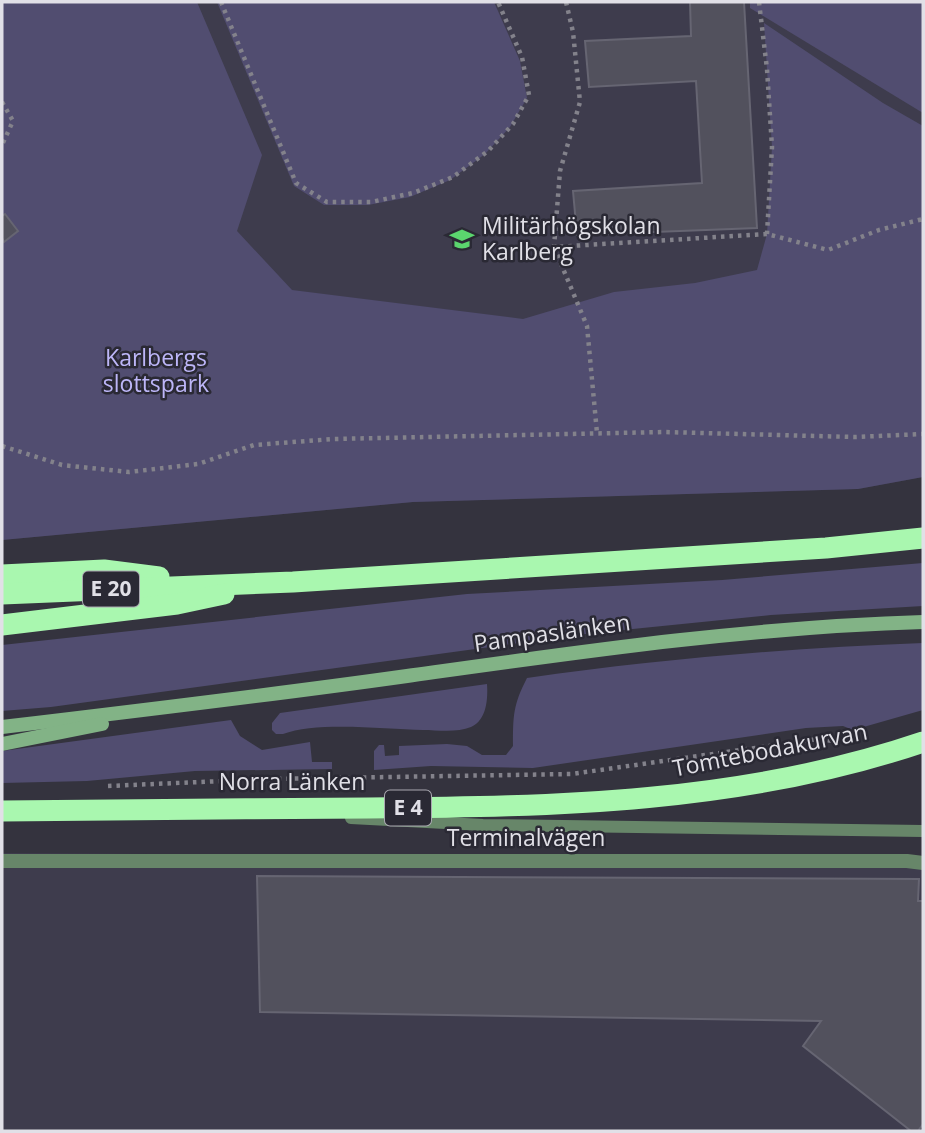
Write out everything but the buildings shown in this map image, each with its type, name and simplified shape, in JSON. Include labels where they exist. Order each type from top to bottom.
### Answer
[{"type":"highway","points":[[2,625],[177,604],[280,582],[827,548],[923,538]]},
{"type":"highway","points":[[2,575],[104,570],[220,585]]},
{"type":"highway","name":"E 20","points":[[2,594],[280,582]]},
{"type":"highway","name":"Tomtebodakurvan","points":[[625,801],[764,783],[869,759],[923,742]]},
{"type":"highway","name":"Norra Länken","points":[[2,811],[487,807],[625,801]]},
{"type":"main road","name":"Pampaslänken","points":[[2,727],[189,705],[652,642],[823,627],[923,622]]},
{"type":"main road","name":"Pampaslänken","points":[[2,744],[189,705]]},
{"type":"street","name":"Terminalvägen","points":[[2,861],[923,863]]},
{"type":"lane","points":[[190,808],[483,825],[923,831]]},
{"type":"path","points":[[221,2],[296,183],[327,202],[371,202],[402,196],[453,177],[488,151],[513,124],[529,95],[522,57],[498,2]]},
{"type":"path","points":[[566,2],[573,32],[580,102],[561,171],[554,247],[587,326],[597,433]]},
{"type":"path","points":[[759,2],[772,147],[767,234]]},
{"type":"path","points":[[2,102],[13,121],[2,145]]},
{"type":"path","points":[[554,247],[767,234],[828,250],[879,230],[923,219]]},
{"type":"path","points":[[2,446],[62,465],[129,472],[198,464],[254,445],[333,439],[664,432],[854,437],[923,434]]},
{"type":"path","points":[[95,786],[268,779],[572,774],[818,739],[845,743]]},
{"type":"shaded area","name":"Karlbergs slottspark","points":[[2,2],[923,2],[923,477],[858,489],[413,502],[2,540]]},
{"type":"shaded area","points":[[2,853],[923,859],[923,1131],[2,1131]]},
{"type":"green space","name":"Karlbergs slottspark","points":[[2,2],[197,2],[262,155],[237,231],[292,290],[523,319],[614,292],[695,283],[757,270],[767,234],[772,147],[764,23],[883,103],[923,126],[923,477],[858,489],[413,502],[2,540]]},
{"type":"green space","points":[[217,2],[494,2],[520,61],[527,98],[510,127],[485,154],[450,180],[410,197],[368,205],[324,205],[294,186]]},
{"type":"green space","points":[[750,2],[923,2],[923,113],[750,8]]},
{"type":"green space","points":[[923,563],[923,606],[771,615],[593,633],[51,707],[2,711],[2,645],[467,594],[722,580]]},
{"type":"green space","points":[[923,643],[923,710],[853,730],[843,726],[806,728],[533,768],[431,766],[374,770],[374,751],[379,745],[384,745],[385,756],[399,755],[399,746],[447,744],[467,746],[482,755],[506,755],[513,746],[515,711],[527,678],[725,655]]},
{"type":"green space","points":[[487,684],[487,702],[483,714],[476,724],[465,729],[447,731],[332,727],[283,734],[276,734],[272,730],[272,723],[280,713]]},
{"type":"green space","points":[[231,720],[240,736],[262,750],[310,742],[312,762],[332,762],[332,769],[195,771],[87,781],[2,783],[2,751]]},
{"type":"place","name":"Militärhögskolan Karlberg","points":[[462,239]]}]
